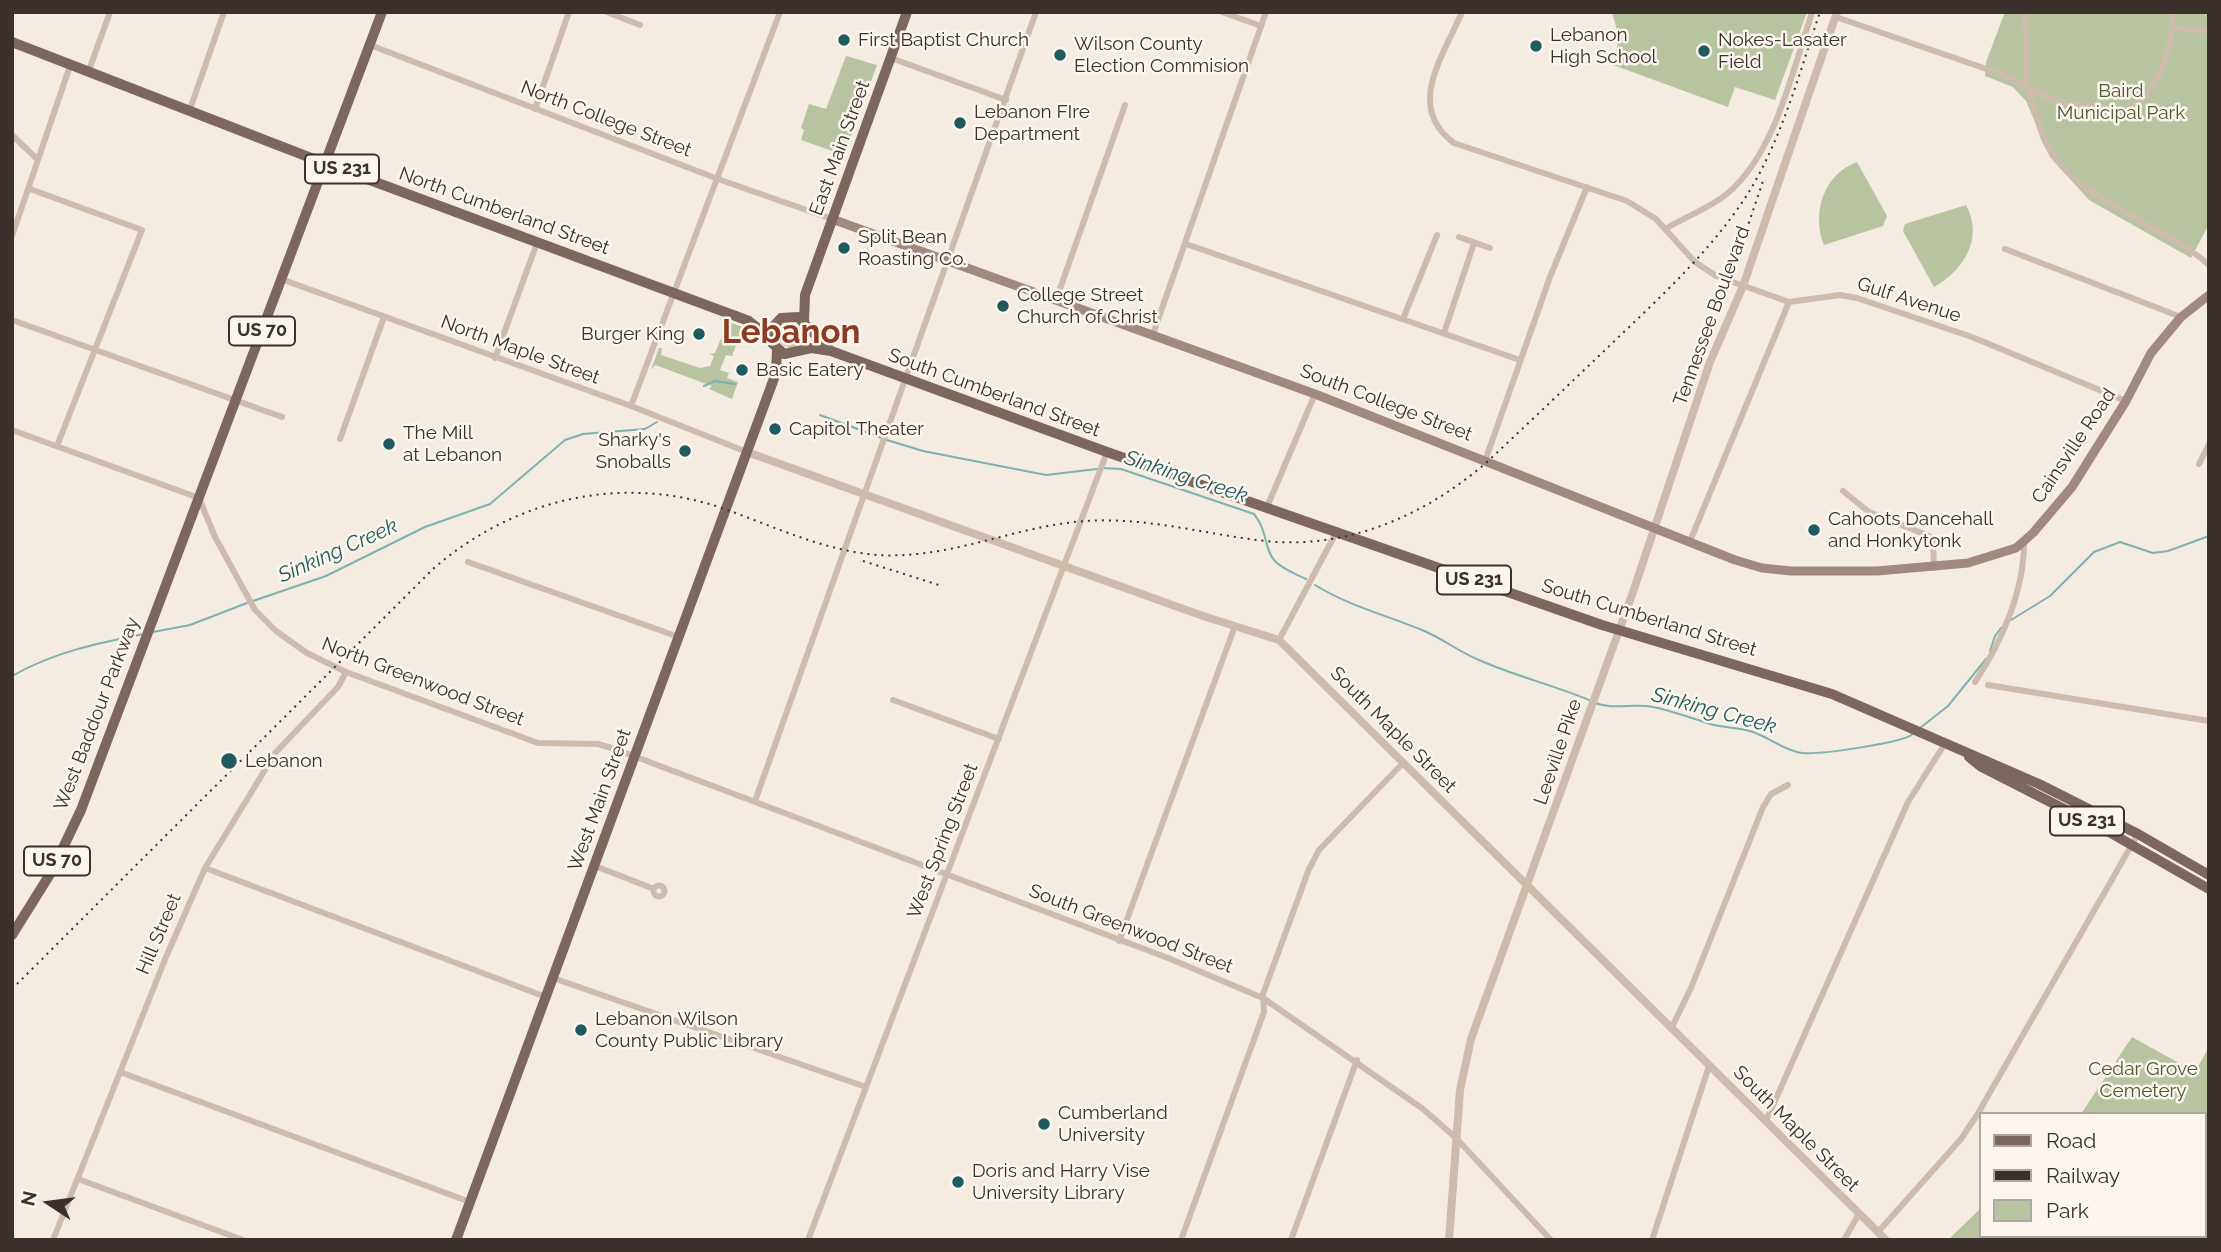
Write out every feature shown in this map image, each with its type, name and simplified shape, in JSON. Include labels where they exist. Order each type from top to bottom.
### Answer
[{"type":"main road","name":"US 70","points":[[199,498],[382,12]]},
{"type":"main road","name":"East Main Street","points":[[806,325],[805,295],[907,12]]},
{"type":"main road","name":"North Cumberland Street","points":[[12,42],[324,163],[749,321],[771,339]]},
{"type":"main road","name":"South College Street","points":[[832,219],[1315,394],[1762,568],[1819,572],[1934,568]]},
{"type":"main road","name":"East Main Street","points":[[781,318],[805,295]]},
{"type":"main road","name":"Cainsville Road","points":[[1934,568],[1998,556],[2024,543],[2066,496],[2126,401],[2151,353],[2181,317],[2209,295]]},
{"type":"main road","name":"US 231","points":[[781,318],[798,317],[806,325]]},
{"type":"main road","name":"North Cumberland Street","points":[[749,321],[781,318]]},
{"type":"main road","points":[[771,339],[771,329],[781,318]]},
{"type":"main road","points":[[806,325],[831,351]]},
{"type":"main road","points":[[797,353],[809,341],[806,325]]},
{"type":"main road","name":"US 231","points":[[771,339],[777,350],[797,353]]},
{"type":"main road","name":"South Cumberland Street","points":[[797,353],[811,348],[831,351],[1107,452],[1618,630],[1768,673],[1882,715],[1939,743],[2029,779],[2207,870]]},
{"type":"main road","name":"West Main Street","points":[[456,1240],[776,373],[777,350]]},
{"type":"main road","name":"West Main Street","points":[[776,373],[797,353]]},
{"type":"main road","name":"West Baddour Parkway","points":[[12,935],[38,896],[66,844],[199,498]]},
{"type":"main road","name":"South Cumberland Street","points":[[1966,754],[1980,766],[2132,845],[2209,889]]},
{"type":"street","points":[[89,70],[110,12]]},
{"type":"street","points":[[190,110],[224,12]]},
{"type":"street","points":[[535,109],[569,12]]},
{"type":"street","points":[[607,12],[640,25]]},
{"type":"street","points":[[631,406],[780,12]]},
{"type":"street","points":[[755,801],[1036,12]]},
{"type":"street","points":[[1223,12],[1261,26]]},
{"type":"street","points":[[1153,334],[1266,12]]},
{"type":"street","name":"Gulf Avenue","points":[[1461,12],[1427,97],[1436,129],[1454,143],[1627,201],[1667,228],[1695,262],[1716,276],[1789,302],[1840,295],[1857,298],[1972,337],[2126,401]]},
{"type":"street","points":[[2025,12],[2027,87],[2045,143],[2060,163],[2086,187],[2190,248],[2209,265]]},
{"type":"street","points":[[1836,15],[2001,75],[2053,100],[2124,113],[2134,107],[2165,64],[2173,28],[2173,12]]},
{"type":"street","points":[[1667,228],[1725,196],[1757,161],[1812,13]]},
{"type":"street","name":"Tennessee Boulevard","points":[[1618,630],[1710,362],[1743,286],[1836,15]]},
{"type":"street","points":[[2173,28],[2209,30]]},
{"type":"street","name":"North College Street","points":[[370,45],[718,179],[832,219]]},
{"type":"street","points":[[891,58],[1006,100]]},
{"type":"street","points":[[12,236],[71,63]]},
{"type":"street","points":[[1056,300],[1125,105]]},
{"type":"street","points":[[12,135],[37,159]]},
{"type":"street","points":[[1485,461],[1550,277],[1587,187]]},
{"type":"street","points":[[30,189],[142,230],[57,446]]},
{"type":"street","points":[[1403,319],[1437,235]]},
{"type":"street","points":[[1459,237],[1490,248]]},
{"type":"street","points":[[495,358],[537,243]]},
{"type":"street","points":[[1444,333],[1474,243]]},
{"type":"street","points":[[1185,244],[1520,360]]},
{"type":"street","points":[[2005,249],[2181,317]]},
{"type":"street","name":"North Maple Street","points":[[281,279],[631,406],[747,452]]},
{"type":"street","points":[[1690,541],[1789,302]]},
{"type":"street","points":[[340,439],[384,317]]},
{"type":"street","points":[[12,320],[282,417]]},
{"type":"street","points":[[1267,507],[1315,394]]},
{"type":"street","points":[[12,430],[199,498]]},
{"type":"street","points":[[2199,464],[2209,443]]},
{"type":"street","name":"South Maple Street","points":[[747,452],[1279,640],[1886,1240]]},
{"type":"street","name":"West Spring Street","points":[[808,1240],[1107,452]]},
{"type":"street","points":[[1843,491],[1869,512],[1929,536],[1933,542],[1934,568]]},
{"type":"street","name":"North Greenwood Street","points":[[199,498],[244,594],[269,625],[307,653],[346,672],[538,743],[597,744],[635,756]]},
{"type":"street","points":[[1279,640],[1337,531]]},
{"type":"street","points":[[1975,682],[1991,659],[2014,599],[2024,565],[2024,543]]},
{"type":"street","points":[[468,562],[679,637]]},
{"type":"street","points":[[1119,941],[1236,626]]},
{"type":"street","name":"Leeville Pike","points":[[1450,1240],[1455,1138],[1464,1060],[1618,630]]},
{"type":"street","name":"Hill Street","points":[[54,1238],[205,868],[276,751],[338,687],[346,672]]},
{"type":"street","points":[[1988,685],[2209,721]]},
{"type":"street","points":[[893,700],[999,739]]},
{"type":"street","points":[[1766,1121],[1908,802],[1931,763],[1939,743]]},
{"type":"street","name":"South Greenwood Street","points":[[635,756],[1264,999],[1357,1060],[1423,1109],[1455,1138],[1551,1240]]},
{"type":"street","points":[[1181,1240],[1264,1012],[1264,999],[1305,880],[1319,850],[1403,763]]},
{"type":"street","points":[[1671,1028],[1691,988],[1763,807],[1771,794],[1787,785]]},
{"type":"street","points":[[1878,1232],[1961,1139],[1977,1115],[2138,834]]},
{"type":"street","points":[[595,866],[654,890]]},
{"type":"street","points":[[205,868],[546,998]]},
{"type":"street","points":[[553,978],[866,1087]]},
{"type":"street","points":[[1291,1240],[1357,1060]]},
{"type":"street","points":[[1652,1240],[1709,1066]]},
{"type":"street","points":[[120,1072],[470,1202]]},
{"type":"street","points":[[78,1178],[243,1240]]},
{"type":"street","points":[[1844,1240],[1859,1214]]},
{"type":"street","points":[[54,1238],[65,1240]]},
{"type":"green space","name":"Nokes-Lasater Field","points":[[1612,12],[1807,12],[1775,100],[1735,87],[1728,107],[1613,65],[1619,38]]},
{"type":"green space","name":"Baird Municipal Park","points":[[2005,12],[2209,12],[2209,224],[2191,258],[2089,200],[2050,157],[2026,101],[2013,87],[1985,76],[1986,62]]},
{"type":"green space","points":[[846,56],[877,65],[844,155],[801,140],[804,130],[801,128],[809,104],[826,109]]},
{"type":"green space","points":[[1857,162],[1887,216],[1883,226],[1824,245],[1819,220],[1823,196],[1836,176]]},
{"type":"green space","points":[[1966,205],[1973,229],[1968,252],[1954,272],[1934,287],[1903,231],[1905,224]]},
{"type":"green space","points":[[719,319],[743,327],[732,356],[726,355],[720,370],[729,373],[727,378],[738,382],[732,399],[709,389],[712,386],[655,365],[651,370],[659,348],[662,348],[661,355],[700,368],[710,366],[714,356],[709,354],[715,353],[727,324]]},
{"type":"green space","points":[[790,323],[799,326],[802,335],[799,344],[790,347],[781,344],[778,335],[781,326]]},
{"type":"green space","name":"Cedar Grove Cemetery","points":[[2132,1037],[2195,1072],[2209,1047],[2209,1240],[1948,1240],[1980,1209],[1980,1238],[2207,1238],[2207,1112],[2082,1112]]},
{"type":"waterway","name":"Sinking Creek","points":[[704,386],[715,381],[735,384]]},
{"type":"waterway","name":"Sinking Creek","points":[[820,415],[882,438]]},
{"type":"waterway","name":"Sinking Creek","points":[[253,601],[326,576],[425,527],[490,504],[565,440],[583,434],[645,429],[657,422]]},
{"type":"waterway","name":"Sinking Creek","points":[[887,440],[923,451],[1046,475],[1097,469]]},
{"type":"waterway","name":"Sinking Creek","points":[[1103,468],[1121,469],[1254,514],[1275,561],[1306,579]]},
{"type":"waterway","name":"Sinking Creek","points":[[2011,620],[2050,596],[2094,552],[2120,542],[2153,553],[2168,551],[2209,536]]},
{"type":"waterway","name":"Sinking Creek","points":[[1315,585],[1354,605],[1429,633],[1479,660],[1589,700]]},
{"type":"waterway","name":"Sinking Creek","points":[[153,632],[190,625],[247,603]]},
{"type":"waterway","name":"Sinking Creek","points":[[1990,651],[2001,628]]},
{"type":"waterway","name":"Sinking Creek","points":[[12,676],[60,655],[144,634]]},
{"type":"waterway","name":"Sinking Creek","points":[[1920,728],[1948,706],[1986,659]]},
{"type":"waterway","name":"Sinking Creek","points":[[1595,703],[1660,709],[1710,724],[1753,732],[1802,753],[1860,748],[1913,734]]},
{"type":"railway","points":[[12,989],[434,568],[498,525],[532,510],[605,494],[643,493],[681,497],[719,507],[829,546],[867,554],[895,555],[950,549],[1058,524],[1108,520],[1151,523],[1257,540],[1320,541],[1351,535],[1409,514],[1463,482],[1487,462],[1659,298],[1720,232],[1747,195],[1770,152],[1789,106],[1820,12]]},
{"type":"railway","points":[[1733,270],[1764,178]]},
{"type":"railway","points":[[863,561],[942,586]]},
{"type":"place","name":"First Baptist Church","points":[[844,40]]},
{"type":"place","name":"Lebanon High School","points":[[1536,46]]},
{"type":"place","name":"Nokes-Lasater Field","points":[[1704,51]]},
{"type":"place","name":"Wilson County Election Commision","points":[[1060,55]]},
{"type":"place","name":"Lebanon FIre Department","points":[[960,123]]},
{"type":"place","name":"Split Bean Roasting Co.","points":[[844,248]]},
{"type":"place","name":"College Street Church of Christ","points":[[1003,306]]},
{"type":"place","name":"Burger King","points":[[699,334]]},
{"type":"place","name":"Basic Eatery","points":[[742,370]]},
{"type":"place","name":"Capitol Theater","points":[[775,429]]},
{"type":"place","name":"The Mill at Lebanon","points":[[389,444]]},
{"type":"place","name":"Sharky's Snoballs","points":[[685,451]]},
{"type":"place","name":"Cahoots Dancehall and Honkytonk","points":[[1814,530]]},
{"type":"place","name":"Lebanon","points":[[229,761]]},
{"type":"place","name":"Lebanon Wilson County Public Library","points":[[581,1030]]},
{"type":"place","name":"Cumberland University","points":[[1044,1124]]},
{"type":"place","name":"Doris and Harry Vise University Library","points":[[958,1182]]},
{"type":"district","name":"Lebanon","points":[[791,333]]}]
